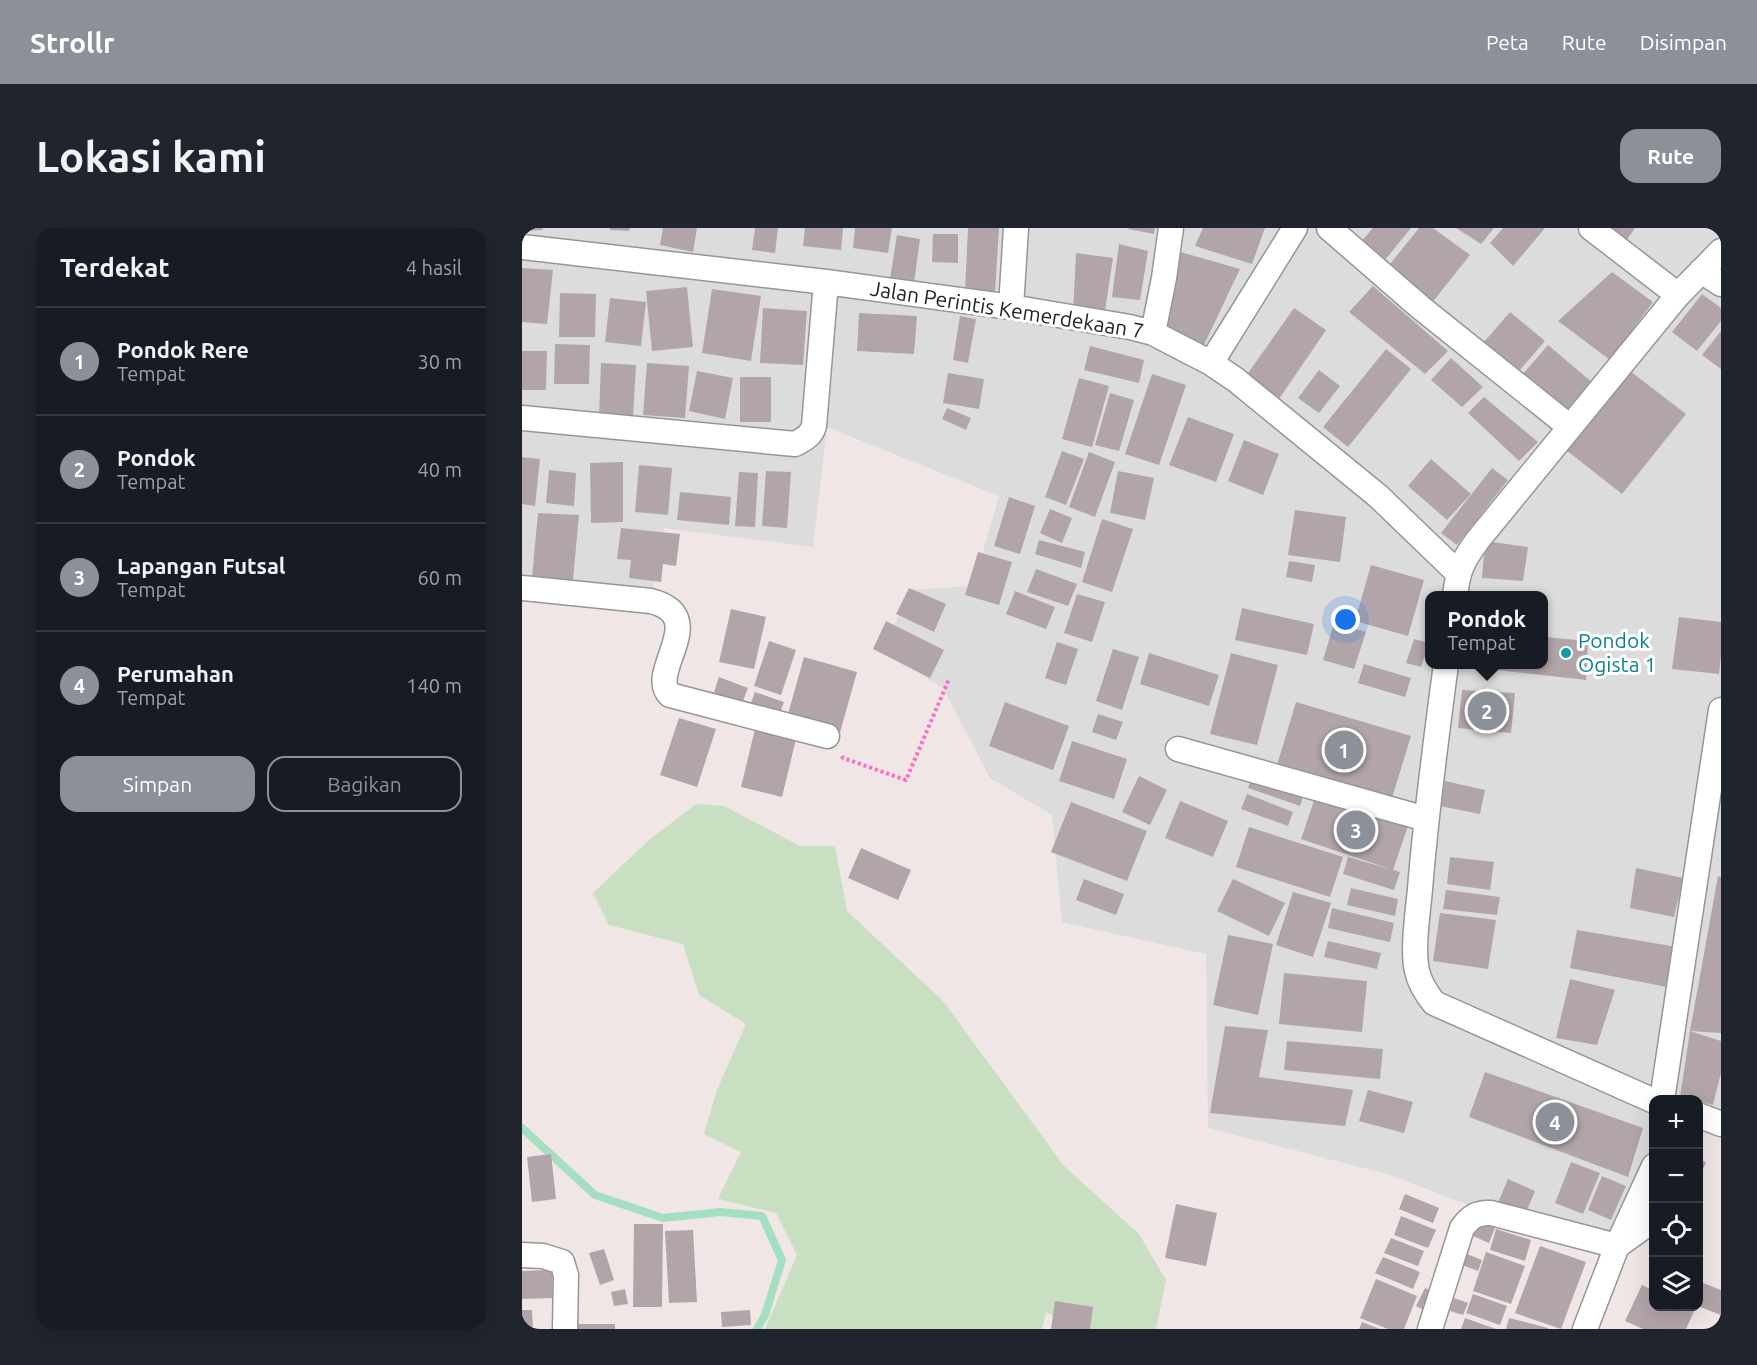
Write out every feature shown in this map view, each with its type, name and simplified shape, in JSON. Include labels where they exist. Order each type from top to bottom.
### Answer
[{"type":"street","points":[[1011,307],[1016,228]]},
{"type":"street","points":[[1153,333],[1171,228]]},
{"type":"street","points":[[1211,363],[1295,228]]},
{"type":"street","points":[[1329,228],[1420,307],[1570,427]]},
{"type":"street","points":[[1591,228],[1678,295]]},
{"type":"street","name":"Jalan Perintis Kemerdekaan 7","points":[[522,247],[826,282],[1011,307],[1153,333],[1211,363],[1236,380],[1378,496],[1456,584]]},
{"type":"street","points":[[1456,584],[1466,556],[1477,541],[1678,295],[1721,251]]},
{"type":"street","points":[[1701,271],[1721,284]]},
{"type":"street","points":[[522,418],[795,444],[807,438],[814,426],[826,282]]},
{"type":"street","points":[[522,588],[664,604],[676,614],[678,625],[664,683],[665,691],[670,695],[827,736]]},
{"type":"street","points":[[1445,669],[1425,819],[1416,955],[1417,972],[1424,991],[1434,1003],[1649,1099]]},
{"type":"street","points":[[1663,1095],[1721,710]]},
{"type":"street","points":[[1178,749],[1425,819]]},
{"type":"street","points":[[1703,1117],[1721,1124]]},
{"type":"street","points":[[1585,1329],[1617,1246],[1649,1175]]},
{"type":"street","points":[[1430,1329],[1462,1228],[1475,1214],[1491,1213],[1617,1246]]},
{"type":"street","points":[[1617,1246],[1642,1228],[1649,1213]]},
{"type":"street","points":[[532,1256],[562,1262],[566,1275],[565,1329]]},
{"type":"path","points":[[827,736],[843,758],[906,780],[949,679]]},
{"type":"shaded area","points":[[522,228],[1721,228],[1721,1122],[1703,1112],[1703,1095],[1649,1095],[1649,1159],[1602,1256],[1387,1174],[1208,1128],[1206,954],[1062,922],[1052,815],[990,778],[943,688],[881,651],[912,590],[973,586],[999,496],[827,427],[813,547],[664,528],[650,605],[522,597]]},
{"type":"green space","points":[[696,804],[724,806],[800,846],[835,846],[847,911],[943,1001],[1064,1166],[1139,1234],[1166,1280],[1156,1329],[1081,1329],[1046,1312],[1042,1329],[765,1329],[797,1255],[776,1213],[718,1199],[741,1152],[704,1134],[717,1090],[746,1024],[699,995],[683,944],[609,925],[593,893],[649,840]]},
{"type":"building","points":[[522,228],[543,228],[543,230],[522,231]]},
{"type":"building","points":[[610,228],[630,228],[629,231],[610,230]]},
{"type":"building","points":[[663,228],[697,228],[693,252],[660,245]]},
{"type":"building","points":[[755,228],[778,228],[775,253],[752,250]]},
{"type":"building","points":[[805,228],[843,228],[841,250],[803,246]]},
{"type":"building","points":[[855,228],[892,228],[888,253],[853,248]]},
{"type":"building","points":[[968,228],[999,228],[995,293],[965,291]]},
{"type":"building","points":[[1129,228],[1155,228],[1154,234]]},
{"type":"building","points":[[1203,228],[1265,228],[1252,264],[1195,246]]},
{"type":"building","points":[[1373,228],[1411,228],[1380,266],[1358,245]]},
{"type":"building","points":[[1419,228],[1433,228],[1470,255],[1431,304],[1386,269]]},
{"type":"building","points":[[1456,228],[1494,228],[1481,244]]},
{"type":"building","points":[[1503,228],[1545,228],[1513,266],[1490,243]]},
{"type":"building","points":[[1606,228],[1635,228],[1626,241]]},
{"type":"building","points":[[933,234],[958,234],[958,263],[932,262]]},
{"type":"building","points":[[897,235],[920,239],[914,283],[890,279]]},
{"type":"building","points":[[1119,244],[1148,251],[1140,300],[1112,297]]},
{"type":"building","points":[[1177,251],[1240,269],[1203,347],[1159,324]]},
{"type":"building","points":[[1076,253],[1113,258],[1104,317],[1073,313]]},
{"type":"building","points":[[522,268],[553,270],[547,324],[522,322]]},
{"type":"building","points":[[1612,272],[1653,302],[1610,360],[1558,321]]},
{"type":"building","points":[[1373,286],[1448,351],[1425,374],[1349,312]]},
{"type":"building","points":[[687,287],[693,347],[652,351],[646,291]]},
{"type":"building","points":[[712,289],[761,296],[751,361],[702,353]]},
{"type":"building","points":[[560,293],[596,294],[595,337],[559,337]]},
{"type":"building","points":[[1702,294],[1721,308],[1721,321],[1697,351],[1672,332]]},
{"type":"building","points":[[610,298],[646,302],[641,346],[605,342]]},
{"type":"building","points":[[763,308],[807,311],[803,365],[760,363]]},
{"type":"building","points":[[1294,308],[1326,330],[1279,399],[1246,376]]},
{"type":"building","points":[[1510,312],[1545,341],[1519,371],[1484,342]]},
{"type":"building","points":[[859,313],[917,316],[914,354],[857,351]]},
{"type":"building","points":[[960,316],[976,319],[968,363],[953,360]]},
{"type":"building","points":[[1721,331],[1721,369],[1702,355]]},
{"type":"building","points":[[555,344],[590,345],[589,384],[554,384]]},
{"type":"building","points":[[1548,345],[1594,384],[1570,413],[1523,374]]},
{"type":"building","points":[[1090,346],[1144,360],[1139,383],[1084,370]]},
{"type":"building","points":[[1386,349],[1411,369],[1348,447],[1323,427]]},
{"type":"building","points":[[522,351],[547,351],[546,390],[522,390]]},
{"type":"building","points":[[1451,358],[1483,387],[1462,407],[1431,380]]},
{"type":"building","points":[[601,363],[636,365],[633,418],[599,417]]},
{"type":"building","points":[[647,363],[689,366],[685,418],[643,415]]},
{"type":"building","points":[[1319,370],[1340,386],[1319,413],[1298,398]]},
{"type":"building","points":[[697,371],[733,378],[725,419],[689,411]]},
{"type":"building","points":[[1630,371],[1686,414],[1622,494],[1566,450]]},
{"type":"building","points":[[948,373],[984,379],[979,409],[943,403]]},
{"type":"building","points":[[1152,374],[1186,385],[1159,465],[1125,454]]},
{"type":"building","points":[[740,377],[771,377],[771,422],[740,422]]},
{"type":"building","points":[[1079,378],[1109,386],[1092,447],[1062,439]]},
{"type":"building","points":[[1110,393],[1134,400],[1119,451],[1095,445]]},
{"type":"building","points":[[1484,397],[1538,442],[1519,461],[1468,413]]},
{"type":"building","points":[[947,408],[971,418],[966,430],[942,419]]},
{"type":"building","points":[[1188,417],[1234,434],[1216,482],[1169,465]]},
{"type":"building","points":[[1244,440],[1279,454],[1263,495],[1228,481]]},
{"type":"building","points":[[1062,451],[1084,459],[1066,505],[1045,497]]},
{"type":"building","points":[[1089,452],[1115,462],[1095,517],[1069,507]]},
{"type":"building","points":[[522,457],[540,459],[535,506],[522,504]]},
{"type":"building","points":[[1431,459],[1471,494],[1447,520],[1408,486]]},
{"type":"building","points":[[623,462],[623,522],[591,523],[590,463]]},
{"type":"building","points":[[639,465],[672,468],[668,515],[635,512]]},
{"type":"building","points":[[1492,468],[1508,480],[1457,545],[1441,533]]},
{"type":"building","points":[[549,470],[576,473],[574,506],[546,503]]},
{"type":"building","points":[[766,471],[791,472],[787,528],[762,526]]},
{"type":"building","points":[[1118,471],[1154,478],[1145,520],[1110,513]]},
{"type":"building","points":[[739,472],[758,473],[755,527],[735,526]]},
{"type":"building","points":[[680,492],[731,497],[729,525],[677,520]]},
{"type":"building","points":[[1009,497],[1035,506],[1020,554],[994,546]]},
{"type":"building","points":[[1050,509],[1072,518],[1062,543],[1040,533]]},
{"type":"building","points":[[1295,510],[1346,517],[1340,562],[1288,555]]},
{"type":"building","points":[[538,513],[579,515],[573,580],[532,577]]},
{"type":"building","points":[[1102,519],[1133,529],[1112,592],[1082,582]]},
{"type":"building","points":[[621,528],[680,534],[676,566],[663,564],[661,582],[629,578],[631,560],[617,559]]},
{"type":"building","points":[[1039,540],[1085,552],[1081,568],[1035,554]]},
{"type":"building","points":[[1485,541],[1528,547],[1523,581],[1482,578]]},
{"type":"building","points":[[978,552],[1012,562],[999,605],[965,595]]},
{"type":"building","points":[[1289,561],[1315,565],[1312,582],[1286,577]]},
{"type":"building","points":[[1371,565],[1424,580],[1408,636],[1355,621]]},
{"type":"building","points":[[1036,569],[1077,584],[1068,606],[1027,592]]},
{"type":"building","points":[[909,588],[946,604],[934,632],[896,614]]},
{"type":"building","points":[[1015,591],[1055,607],[1046,629],[1006,614]]},
{"type":"building","points":[[1077,594],[1105,602],[1092,642],[1064,633]]},
{"type":"building","points":[[1242,608],[1314,624],[1307,655],[1235,640]]},
{"type":"building","points":[[731,609],[766,617],[754,669],[719,662]]},
{"type":"building","points":[[1679,617],[1721,622],[1719,674],[1672,669]]},
{"type":"building","points":[[886,621],[944,650],[930,678],[873,649]]},
{"type":"building","points":[[1334,623],[1366,632],[1354,669],[1323,660]]},
{"type":"building","name":"Pondok Ogista 1","points":[[1548,637],[1588,641],[1586,680],[1488,669],[1548,669]]},
{"type":"building","points":[[1414,639],[1425,642],[1425,655],[1421,667],[1406,663]]},
{"type":"building","points":[[769,641],[796,650],[781,695],[754,686]]},
{"type":"building","points":[[1057,642],[1078,649],[1066,685],[1045,678]]},
{"type":"building","points":[[1113,649],[1139,657],[1122,710],[1096,701]]},
{"type":"building","points":[[1149,653],[1219,675],[1209,706],[1140,684]]},
{"type":"building","points":[[1231,653],[1278,665],[1257,745],[1210,734]]},
{"type":"building","points":[[804,657],[857,672],[839,736],[786,721]]},
{"type":"building","points":[[1364,664],[1411,678],[1405,697],[1358,683]]},
{"type":"building","points":[[719,677],[748,688],[739,711],[711,701]]},
{"type":"building","points":[[1462,690],[1515,693],[1511,733],[1458,728]]},
{"type":"building","points":[[755,692],[784,702],[778,718],[749,708]]},
{"type":"building","points":[[1005,702],[1069,726],[1053,770],[989,746]]},
{"type":"building","points":[[1296,702],[1411,736],[1392,798],[1277,765]]},
{"type":"building","points":[[1098,714],[1123,722],[1116,740],[1092,732]]},
{"type":"building","points":[[679,718],[716,729],[697,787],[660,775]]},
{"type":"building","points":[[756,725],[797,735],[782,797],[741,787]]},
{"type":"building","points":[[1072,741],[1127,759],[1114,799],[1059,781]]},
{"type":"building","points":[[1253,772],[1305,790],[1300,806],[1248,788]]},
{"type":"building","points":[[1139,776],[1167,790],[1150,825],[1122,812]]},
{"type":"building","points":[[1445,781],[1485,790],[1480,814],[1440,806]]},
{"type":"building","points":[[1318,789],[1410,820],[1393,870],[1301,839]]},
{"type":"building","points":[[1247,794],[1293,812],[1288,826],[1241,809]]},
{"type":"building","points":[[1180,801],[1228,821],[1213,857],[1165,838]]},
{"type":"building","points":[[1071,802],[1147,831],[1127,881],[1051,852]]},
{"type":"building","points":[[1249,827],[1343,857],[1330,897],[1236,867]]},
{"type":"building","points":[[861,848],[911,870],[898,900],[848,878]]},
{"type":"building","points":[[1348,857],[1400,872],[1394,890],[1343,874]]},
{"type":"building","points":[[1450,857],[1494,862],[1490,890],[1447,884]]},
{"type":"building","points":[[1636,868],[1683,878],[1674,917],[1630,908]]},
{"type":"building","points":[[1718,876],[1721,877],[1721,1033],[1690,1031]]},
{"type":"building","points":[[1084,879],[1124,894],[1116,915],[1076,900]]},
{"type":"building","points":[[1233,879],[1285,903],[1269,936],[1217,911]]},
{"type":"building","points":[[1351,888],[1398,899],[1395,916],[1347,905]]},
{"type":"building","points":[[1446,890],[1500,897],[1497,915],[1443,909]]},
{"type":"building","points":[[1293,892],[1331,903],[1313,957],[1276,945]]},
{"type":"building","points":[[1332,908],[1394,923],[1390,942],[1328,928]]},
{"type":"building","points":[[1440,913],[1496,920],[1488,969],[1433,961]]},
{"type":"building","points":[[1577,930],[1677,947],[1667,987],[1570,968]]},
{"type":"building","points":[[1228,935],[1273,944],[1258,1015],[1213,1005]]},
{"type":"building","points":[[1328,941],[1381,953],[1377,969],[1324,957]]},
{"type":"building","points":[[1284,973],[1367,981],[1362,1032],[1279,1024]]},
{"type":"building","points":[[1570,979],[1615,990],[1597,1045],[1556,1038]]},
{"type":"building","points":[[1225,1026],[1268,1030],[1259,1077],[1353,1090],[1345,1126],[1210,1113]]},
{"type":"building","points":[[1690,1031],[1721,1041],[1721,1073],[1713,1105],[1703,1102],[1703,1095],[1680,1095]]},
{"type":"building","points":[[1287,1041],[1383,1049],[1380,1079],[1284,1070]]},
{"type":"building","points":[[1485,1072],[1643,1128],[1628,1177],[1469,1117]]},
{"type":"building","points":[[1368,1090],[1413,1102],[1404,1133],[1359,1121]]},
{"type":"building","points":[[551,1154],[556,1199],[532,1202],[527,1157]]},
{"type":"building","points":[[1571,1162],[1600,1173],[1583,1214],[1555,1203]]},
{"type":"building","points":[[1602,1176],[1626,1186],[1611,1220],[1588,1210]]},
{"type":"building","points":[[1508,1179],[1535,1191],[1524,1217],[1497,1205]]},
{"type":"building","points":[[1405,1194],[1439,1208],[1433,1223],[1399,1209]]},
{"type":"building","points":[[1176,1204],[1217,1213],[1206,1266],[1165,1258]]},
{"type":"building","points":[[1401,1216],[1436,1230],[1428,1248],[1394,1235]]},
{"type":"building","points":[[1480,1222],[1495,1228],[1489,1243],[1473,1236]]},
{"type":"building","points":[[634,1224],[663,1224],[662,1307],[633,1307]]},
{"type":"building","points":[[1496,1229],[1531,1240],[1525,1261],[1490,1250]]},
{"type":"building","points":[[693,1230],[697,1302],[669,1303],[665,1231]]},
{"type":"building","points":[[1391,1238],[1424,1251],[1418,1266],[1384,1253]]},
{"type":"building","points":[[1540,1246],[1586,1262],[1561,1329],[1515,1313]]},
{"type":"building","points":[[604,1249],[614,1280],[600,1285],[589,1253]]},
{"type":"building","points":[[1486,1252],[1525,1266],[1511,1304],[1473,1291]]},
{"type":"building","points":[[1467,1254],[1482,1260],[1478,1271],[1462,1265]]},
{"type":"building","points":[[1383,1257],[1420,1272],[1413,1289],[1375,1273]]},
{"type":"building","points":[[552,1270],[553,1298],[522,1299],[522,1271]]},
{"type":"building","points":[[1376,1279],[1417,1296],[1404,1329],[1388,1329],[1360,1318]]},
{"type":"building","points":[[1703,1283],[1721,1290],[1721,1315],[1703,1308]]},
{"type":"building","points":[[1642,1285],[1649,1288],[1649,1311],[1694,1311],[1686,1329],[1643,1329],[1625,1321]]},
{"type":"building","points":[[1425,1288],[1436,1293],[1428,1312],[1416,1306]]},
{"type":"building","points":[[625,1289],[628,1304],[614,1306],[611,1292]]},
{"type":"building","points":[[1473,1294],[1507,1306],[1500,1325],[1466,1313]]},
{"type":"building","points":[[1454,1298],[1468,1303],[1463,1315],[1450,1311]]},
{"type":"building","points":[[1055,1301],[1093,1307],[1090,1329],[1051,1329]]},
{"type":"building","points":[[522,1310],[532,1310],[533,1329],[522,1329]]},
{"type":"building","points":[[750,1310],[751,1325],[722,1327],[721,1312]]},
{"type":"building","points":[[1465,1318],[1496,1329],[1461,1329]]},
{"type":"building","points":[[1509,1318],[1548,1328],[1548,1329],[1506,1329]]},
{"type":"building","points":[[1362,1322],[1380,1329],[1359,1329]]},
{"type":"building","points":[[574,1324],[615,1324],[615,1329],[573,1329]]},
{"type":"waterway","points":[[522,1128],[595,1195],[663,1218],[720,1212],[762,1216],[782,1260],[765,1315],[757,1329]]},
{"type":"place","name":"Pondok Ogista 1","points":[[1566,653]]},
{"type":"place","name":"Pondok","points":[[1487,711]]},
{"type":"place","name":"Pondok Rere","points":[[1344,750]]},
{"type":"place","name":"Lapangan Futsal","points":[[1356,830]]},
{"type":"place","name":"Perumahan","points":[[1555,1122]]}]
